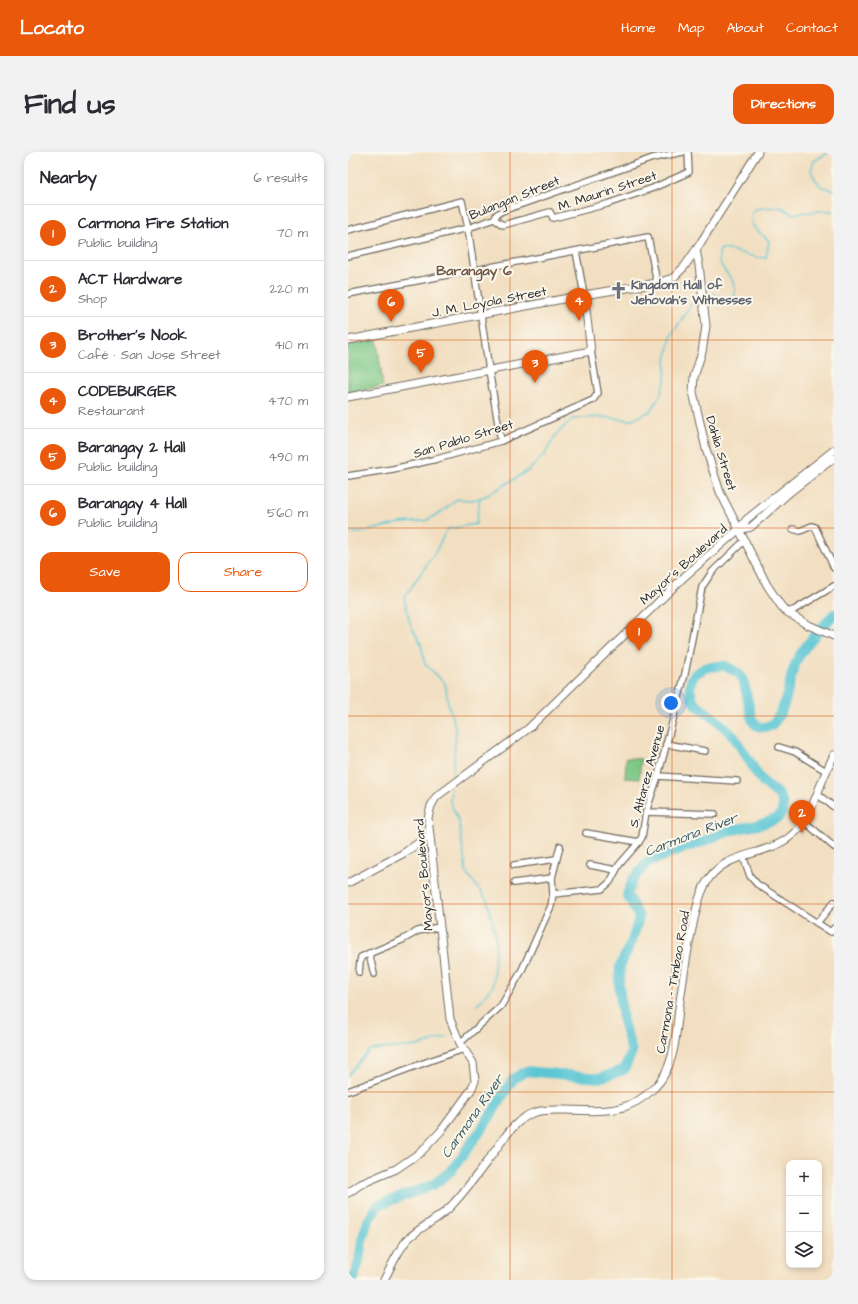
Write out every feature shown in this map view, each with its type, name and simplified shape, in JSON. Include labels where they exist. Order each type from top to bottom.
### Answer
[{"type":"main road","name":"J. M. Loyola Street","points":[[348,340],[584,295],[657,283],[673,278],[684,267],[696,250],[758,152]]},
{"type":"main road","name":"Dahlia Street","points":[[696,250],[702,284],[706,326],[702,352],[694,377],[693,392],[706,450],[720,492],[767,585],[781,606],[787,612],[834,636]]},
{"type":"main road","points":[[348,397],[591,351],[584,295]]},
{"type":"main road","name":"Mayor's Boulevard","points":[[348,1193],[361,1184],[405,1164],[421,1152],[441,1131],[475,1082],[473,1062],[462,1046],[450,1019],[428,818],[431,806],[436,797],[529,728],[685,576],[738,530],[747,519],[834,450]]},
{"type":"main road","name":"Mayor's Boulevard","points":[[738,530],[751,527],[790,492],[834,458]]},
{"type":"main road","name":"Carmona - Timbao Road","points":[[384,1280],[396,1256],[406,1242],[412,1235],[428,1225],[451,1206],[520,1121],[534,1112],[547,1110],[608,1111],[628,1106],[649,1093],[657,1086],[668,1068],[675,1038],[687,953],[694,919],[705,884],[715,871],[726,862],[780,844],[790,837],[805,822],[834,755]]},
{"type":"main road","points":[[348,883],[404,852],[430,835]]},
{"type":"street","name":"Bulangan Street","points":[[348,256],[468,228],[494,219],[496,214],[502,211],[543,196],[653,158],[683,152]]},
{"type":"street","name":"M. Maurin Street","points":[[494,219],[503,225],[550,212],[553,218],[607,204],[653,188],[689,172],[688,152]]},
{"type":"street","points":[[348,230],[462,201],[475,270],[501,441]]},
{"type":"street","points":[[348,294],[648,237],[657,283]]},
{"type":"street","points":[[576,251],[584,295]]},
{"type":"street","name":"San Pablo Street","points":[[348,476],[393,469],[437,459],[501,441],[593,400],[598,393],[591,351]]},
{"type":"street","points":[[793,529],[800,531],[812,526],[815,527],[834,568]]},
{"type":"street","name":"S. Altarez Avenue","points":[[553,894],[602,889],[610,882],[619,865],[642,837],[646,812],[658,776],[685,674],[702,588],[712,572],[744,541]]},
{"type":"street","points":[[787,612],[794,610],[834,586]]},
{"type":"street","points":[[666,744],[705,751]]},
{"type":"street","points":[[779,747],[795,752],[826,771]]},
{"type":"street","points":[[658,776],[737,780]]},
{"type":"street","points":[[817,794],[834,807]]},
{"type":"street","points":[[646,812],[715,814]]},
{"type":"street","points":[[805,822],[834,847]]},
{"type":"street","points":[[586,833],[639,842]]},
{"type":"street","points":[[348,1091],[432,1060],[462,1046],[501,1006],[521,972],[551,906],[553,894],[552,878],[560,846]]},
{"type":"street","points":[[744,856],[750,876],[757,884],[831,932],[834,928]]},
{"type":"street","points":[[514,865],[556,859]]},
{"type":"street","points":[[590,866],[616,870]]},
{"type":"street","points":[[514,883],[552,878]]},
{"type":"street","points":[[817,923],[834,902]]},
{"type":"street","points":[[359,972],[362,957],[369,953],[402,940],[418,931],[440,927]]},
{"type":"street","points":[[369,953],[374,974]]},
{"type":"green space","points":[[377,340],[383,386],[348,393],[348,345]]},
{"type":"green space","points":[[626,758],[641,759],[639,779],[625,778]]},
{"type":"waterway","points":[[829,152],[814,161],[811,170],[815,179],[822,187],[834,190]]},
{"type":"waterway","points":[[705,295],[710,293],[727,300],[735,296],[734,284],[719,261],[720,249],[732,250],[754,257],[766,258],[769,241],[752,224],[751,216],[753,210],[780,207],[793,214],[834,211]]},
{"type":"waterway","points":[[348,532],[359,533],[400,523],[425,521],[440,513],[457,499],[472,500],[486,496],[529,470],[544,455],[556,435],[572,419],[601,417],[630,420],[649,412],[660,396],[665,381],[666,361],[671,336],[694,300],[701,297]]},
{"type":"waterway","points":[[452,783],[456,731],[448,702],[445,683],[425,664],[421,644],[410,623],[404,598],[436,551],[447,529],[476,524],[480,498]]},
{"type":"waterway","name":"Carmona River","points":[[353,1280],[359,1262],[362,1240],[368,1221],[378,1205],[433,1185],[451,1171],[484,1126],[513,1079],[526,1071],[599,1078],[624,1070],[632,1052],[623,1021],[619,985],[620,966],[632,941],[639,917],[627,895],[633,879],[648,862],[732,830],[762,824],[778,818],[782,812],[783,804],[779,795],[763,782],[734,737],[718,721],[695,704],[690,688],[692,678],[695,674],[705,668],[718,666],[726,666],[738,673],[743,679],[752,720],[760,727],[771,726],[782,710],[797,660],[809,642],[834,614]]},
{"type":"waterway","points":[[451,789],[450,802],[459,822],[466,872],[487,900],[496,937],[493,986],[477,1005]]},
{"type":"waterway","points":[[348,1075],[370,1050],[418,1046],[447,1037]]},
{"type":"place","name":"Kingdom Hall of Jehovah's Witnesses","points":[[618,291]]},
{"type":"place","name":"CODEBURGER","points":[[579,321]]},
{"type":"place","name":"Barangay 4 Hall","points":[[391,322]]},
{"type":"place","name":"Barangay 2 Hall","points":[[421,373]]},
{"type":"place","name":"Brother's Nook","points":[[535,383]]},
{"type":"place","name":"Carmona Fire Station","points":[[639,651]]},
{"type":"place","name":"ACT Hardware","points":[[802,833]]},
{"type":"district","name":"Barangay 6","points":[[474,270]]}]
